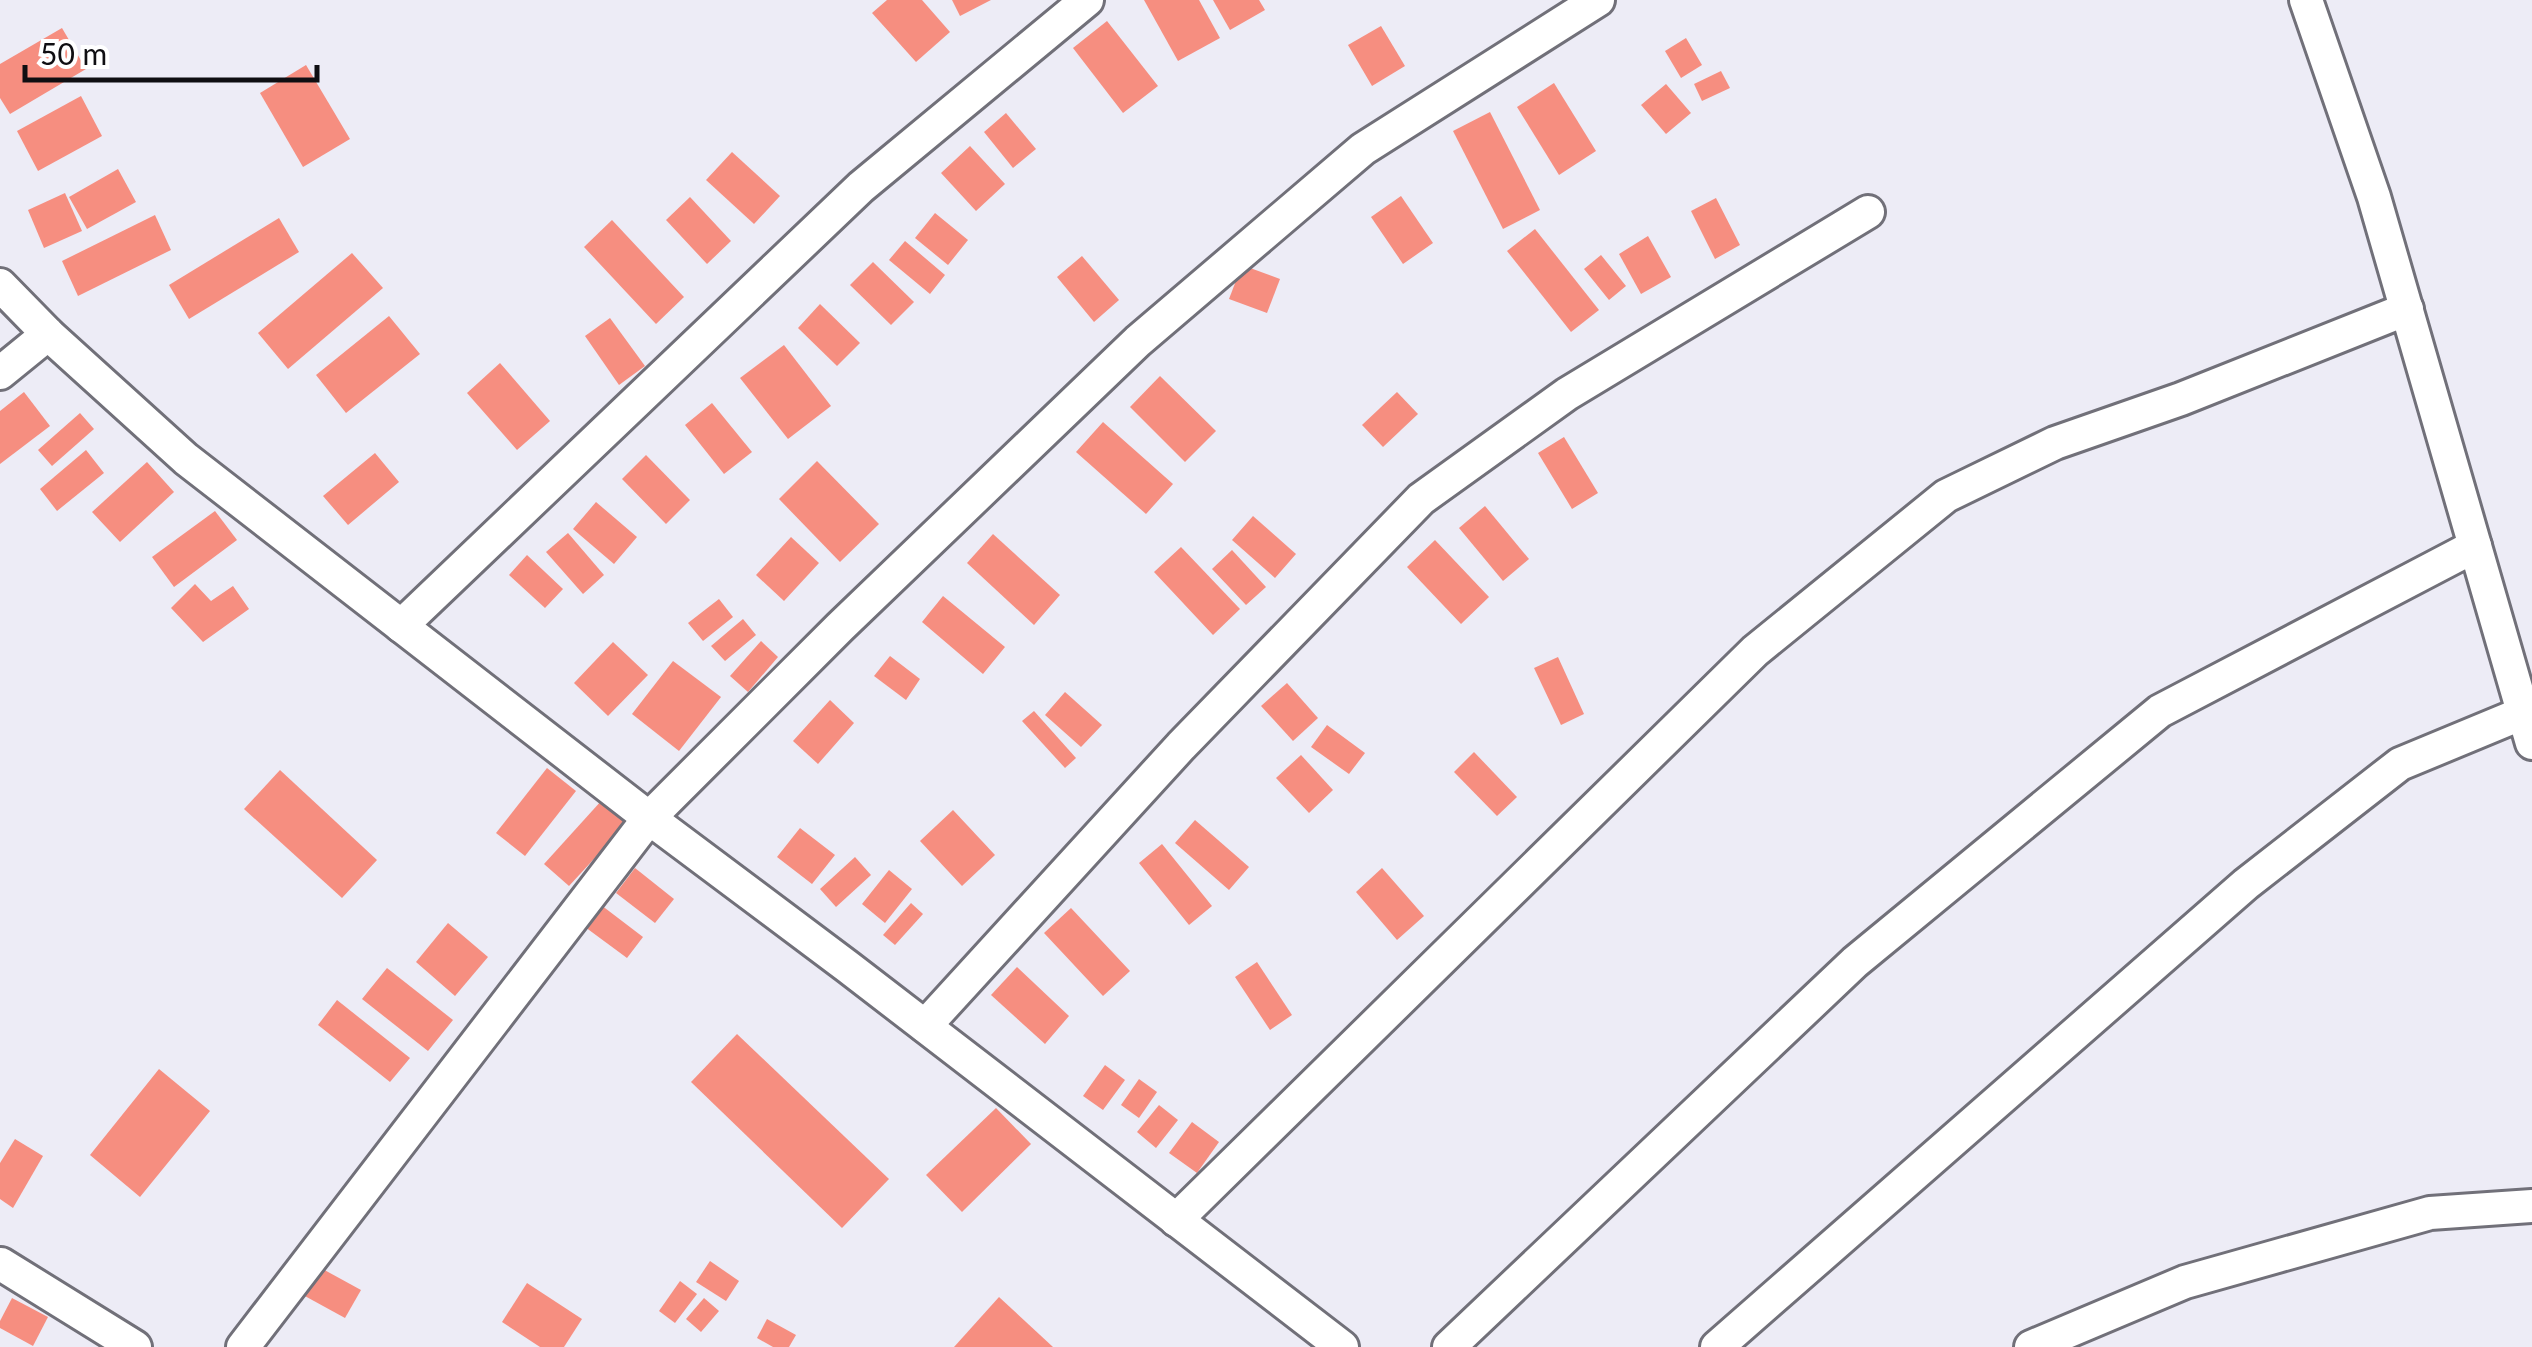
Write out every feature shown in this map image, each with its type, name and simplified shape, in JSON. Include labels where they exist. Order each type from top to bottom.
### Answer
[{"type":"street","points":[[401,626],[861,187],[1087,0]]},
{"type":"street","points":[[243,1347],[648,818],[1138,341],[1363,149],[1598,0]]},
{"type":"street","points":[[1717,1347],[2246,884],[2400,764],[2528,728],[2374,197],[2306,0]]},
{"type":"street","points":[[926,1026],[1181,746],[1421,499],[1567,394],[1868,212]]},
{"type":"street","points":[[0,285],[186,460],[1342,1347]]},
{"type":"street","points":[[1176,1220],[1755,651],[1946,496],[2055,443],[2181,399],[2407,309]]},
{"type":"street","points":[[0,372],[48,334]]},
{"type":"street","points":[[1449,1347],[1855,962],[2160,711],[2475,546]]},
{"type":"street","points":[[2032,1347],[2185,1282],[2430,1213],[2532,1206]]},
{"type":"street","points":[[0,1264],[135,1347]]},
{"type":"building","points":[[887,0],[922,0],[950,32],[916,62],[872,13]]},
{"type":"building","points":[[952,0],[991,0],[960,16]]},
{"type":"building","points":[[1144,0],[1199,0],[1220,38],[1178,61]]},
{"type":"building","points":[[1213,0],[1259,0],[1265,10],[1230,30]]},
{"type":"building","points":[[1107,21],[1158,86],[1123,113],[1073,48]]},
{"type":"building","points":[[1381,26],[1405,66],[1372,86],[1348,45]]},
{"type":"building","points":[[62,28],[86,69],[10,114],[0,98],[0,64]]},
{"type":"building","points":[[1686,38],[1702,65],[1681,78],[1665,51]]},
{"type":"building","points":[[306,65],[350,139],[303,167],[260,93]]},
{"type":"building","points":[[1721,71],[1730,88],[1702,101],[1694,84]]},
{"type":"building","points":[[1554,83],[1596,151],[1559,175],[1517,107]]},
{"type":"building","points":[[1666,84],[1691,113],[1666,134],[1641,105]]},
{"type":"building","points":[[81,96],[102,136],[38,171],[17,131]]},
{"type":"building","points":[[1490,112],[1540,210],[1503,229],[1453,131]]},
{"type":"building","points":[[1006,113],[1036,149],[1013,168],[984,132]]},
{"type":"building","points":[[970,146],[1005,184],[976,211],[941,173]]},
{"type":"building","points":[[732,152],[780,196],[754,224],[706,180]]},
{"type":"building","points":[[118,169],[136,202],[87,229],[69,197]]},
{"type":"building","points":[[65,193],[82,231],[44,248],[28,210]]},
{"type":"building","points":[[1401,196],[1433,243],[1403,264],[1371,217]]},
{"type":"building","points":[[690,197],[731,241],[707,264],[666,220]]},
{"type":"building","points":[[1716,198],[1740,245],[1715,259],[1691,211]]},
{"type":"building","points":[[935,213],[968,240],[948,265],[915,238]]},
{"type":"building","points":[[155,215],[171,250],[78,296],[62,261]]},
{"type":"building","points":[[279,218],[299,252],[189,319],[169,285]]},
{"type":"building","points":[[612,220],[684,297],[656,324],[584,247]]},
{"type":"building","points":[[1535,229],[1599,310],[1571,332],[1507,251]]},
{"type":"building","points":[[1648,236],[1671,277],[1641,294],[1619,254]]},
{"type":"building","points":[[905,241],[945,275],[930,294],[889,260]]},
{"type":"building","points":[[352,253],[383,288],[288,369],[258,333]]},
{"type":"building","points":[[1601,255],[1626,286],[1609,300],[1584,269]]},
{"type":"building","points":[[1082,256],[1119,300],[1094,322],[1057,277]]},
{"type":"building","points":[[873,262],[914,302],[891,325],[850,285]]},
{"type":"building","points":[[1242,265],[1280,279],[1267,313],[1229,299]]},
{"type":"building","points":[[820,304],[860,343],[837,366],[798,328]]},
{"type":"building","points":[[389,316],[420,354],[346,413],[316,375]]},
{"type":"building","points":[[610,318],[645,366],[619,385],[585,336]]},
{"type":"building","points":[[784,345],[831,406],[788,439],[740,378]]},
{"type":"building","points":[[500,363],[550,421],[517,450],[467,393]]},
{"type":"building","points":[[1160,376],[1216,431],[1185,462],[1130,407]]},
{"type":"building","points":[[24,392],[50,426],[0,464],[0,411]]},
{"type":"building","points":[[1397,392],[1418,414],[1383,447],[1362,425]]},
{"type":"building","points":[[712,403],[752,452],[724,474],[685,425]]},
{"type":"building","points":[[80,413],[94,429],[52,466],[38,450]]},
{"type":"building","points":[[1103,422],[1173,484],[1146,514],[1076,452]]},
{"type":"building","points":[[1564,437],[1598,493],[1572,509],[1538,453]]},
{"type":"building","points":[[86,450],[104,473],[57,511],[40,489]]},
{"type":"building","points":[[375,453],[399,482],[348,525],[323,496]]},
{"type":"building","points":[[646,455],[690,500],[666,524],[622,479]]},
{"type":"building","points":[[817,461],[879,524],[840,562],[779,499]]},
{"type":"building","points":[[147,462],[174,492],[120,542],[92,512]]},
{"type":"building","points":[[596,502],[637,537],[614,564],[573,529]]},
{"type":"building","points":[[1485,506],[1529,559],[1503,581],[1459,528]]},
{"type":"building","points":[[215,511],[237,540],[174,587],[152,557]]},
{"type":"building","points":[[1253,516],[1296,554],[1275,578],[1232,540]]},
{"type":"building","points":[[568,533],[604,575],[583,594],[546,552]]},
{"type":"building","points":[[993,534],[1060,595],[1034,625],[967,563]]},
{"type":"building","points":[[791,537],[819,563],[784,601],[756,575]]},
{"type":"building","points":[[1435,540],[1489,597],[1461,624],[1407,567]]},
{"type":"building","points":[[1181,547],[1240,609],[1213,635],[1154,572]]},
{"type":"building","points":[[1232,550],[1266,587],[1246,605],[1212,569]]},
{"type":"building","points":[[527,555],[563,589],[545,608],[509,575]]},
{"type":"building","points":[[195,584],[211,601],[233,586],[249,609],[203,642],[171,608]]},
{"type":"building","points":[[943,596],[1005,647],[983,674],[922,622]]},
{"type":"building","points":[[719,599],[733,617],[703,641],[688,623]]},
{"type":"building","points":[[743,619],[756,635],[725,661],[711,646]]},
{"type":"building","points":[[761,641],[778,657],[748,692],[730,676]]},
{"type":"building","points":[[613,642],[648,675],[608,716],[574,683]]},
{"type":"building","points":[[890,656],[920,679],[906,700],[874,676]]},
{"type":"building","points":[[1558,657],[1584,714],[1561,725],[1534,668]]},
{"type":"building","points":[[673,661],[721,697],[679,751],[632,714]]},
{"type":"building","points":[[1287,683],[1318,718],[1293,741],[1261,706]]},
{"type":"building","points":[[1065,692],[1102,725],[1081,747],[1045,715]]},
{"type":"building","points":[[830,700],[854,723],[818,764],[793,741]]},
{"type":"building","points":[[1034,711],[1076,758],[1065,768],[1022,721]]},
{"type":"building","points":[[1327,725],[1365,753],[1349,774],[1311,747]]},
{"type":"building","points":[[1474,752],[1517,797],[1497,816],[1454,772]]},
{"type":"building","points":[[1301,755],[1333,790],[1309,813],[1276,778]]},
{"type":"building","points":[[547,768],[576,791],[525,856],[496,833]]},
{"type":"building","points":[[280,770],[377,860],[342,898],[244,809]]},
{"type":"building","points":[[602,800],[627,823],[569,886],[544,864]]},
{"type":"building","points":[[953,810],[995,855],[962,886],[920,841]]},
{"type":"building","points":[[1195,820],[1249,867],[1229,890],[1175,843]]},
{"type":"building","points":[[800,828],[835,855],[812,884],[777,857]]},
{"type":"building","points":[[1162,844],[1212,906],[1189,925],[1139,863]]},
{"type":"building","points":[[855,857],[871,875],[836,907],[820,889]]},
{"type":"building","points":[[635,868],[674,899],[655,923],[616,893]]},
{"type":"building","points":[[1382,868],[1424,916],[1397,940],[1356,892]]},
{"type":"building","points":[[889,870],[912,889],[885,923],[862,904]]},
{"type":"building","points":[[911,903],[923,914],[895,945],[883,935]]},
{"type":"building","points":[[601,905],[643,937],[627,958],[585,927]]},
{"type":"building","points":[[1071,908],[1130,971],[1103,996],[1044,933]]},
{"type":"building","points":[[448,923],[488,957],[455,996],[416,962]]},
{"type":"building","points":[[1257,962],[1292,1015],[1270,1030],[1235,977]]},
{"type":"building","points":[[1017,967],[1069,1016],[1045,1044],[991,995]]},
{"type":"building","points":[[387,968],[453,1020],[428,1051],[362,999]]},
{"type":"building","points":[[337,1000],[410,1058],[390,1082],[318,1025]]},
{"type":"building","points":[[737,1034],[889,1179],[842,1228],[691,1082]]},
{"type":"building","points":[[1105,1065],[1125,1080],[1103,1110],[1083,1096]]},
{"type":"building","points":[[159,1069],[210,1111],[140,1197],[90,1155]]},
{"type":"building","points":[[1139,1079],[1157,1092],[1139,1118],[1121,1105]]},
{"type":"building","points":[[1159,1105],[1178,1120],[1156,1148],[1137,1132]]},
{"type":"building","points":[[996,1108],[1031,1144],[962,1212],[926,1175]]},
{"type":"building","points":[[1192,1122],[1219,1142],[1197,1173],[1169,1153]]},
{"type":"building","points":[[15,1139],[43,1156],[13,1208],[0,1199],[0,1163]]},
{"type":"building","points":[[710,1261],[739,1281],[726,1301],[696,1282]]},
{"type":"building","points":[[319,1267],[361,1290],[345,1318],[303,1295]]},
{"type":"building","points":[[680,1281],[697,1294],[675,1323],[659,1311]]},
{"type":"building","points":[[527,1283],[582,1319],[564,1347],[540,1347],[502,1322]]},
{"type":"building","points":[[999,1297],[1053,1347],[954,1347]]},
{"type":"building","points":[[12,1298],[48,1317],[33,1346],[0,1328]]},
{"type":"building","points":[[704,1298],[719,1311],[701,1332],[686,1319]]},
{"type":"building","points":[[767,1319],[796,1335],[789,1347],[773,1347],[757,1338]]}]
